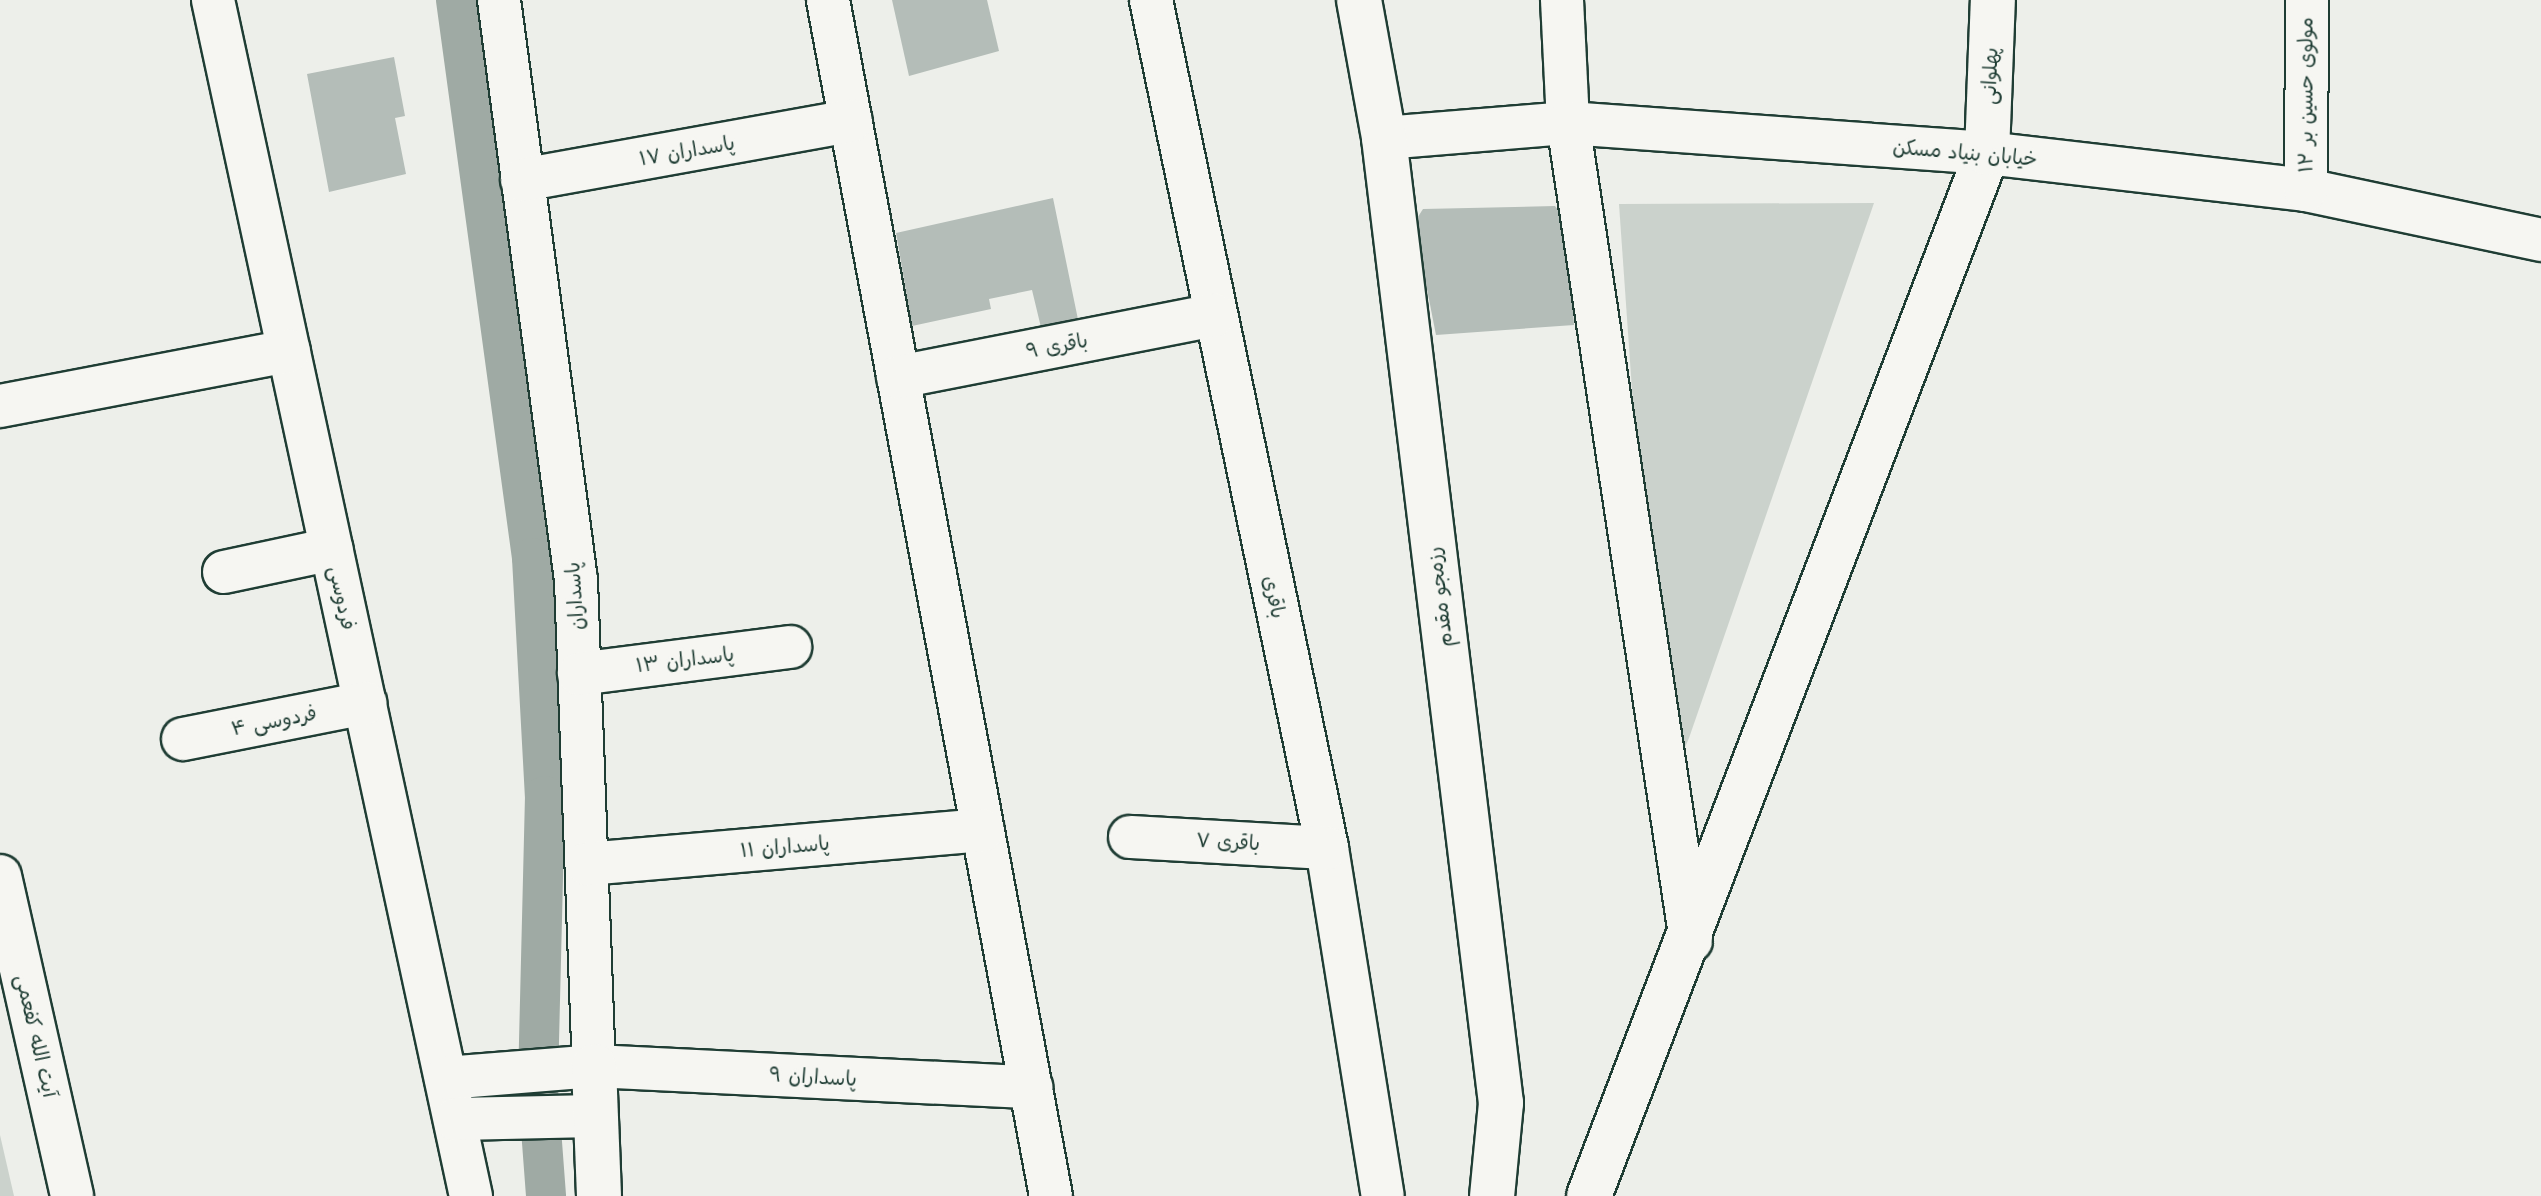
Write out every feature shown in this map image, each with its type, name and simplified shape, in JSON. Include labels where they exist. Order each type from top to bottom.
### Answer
[{"type":"street","name":"فردوسی","points":[[213,0],[471,1196]]},
{"type":"street","name":"پاسداران","points":[[499,0],[576,580],[599,1196]]},
{"type":"street","points":[[828,0],[1051,1196]]},
{"type":"street","name":"باقری","points":[[1151,0],[1327,848],[1383,1196]]},
{"type":"street","name":"رزمجو مقدم","points":[[1359,0],[1384,138],[1501,1103],[1492,1196]]},
{"type":"street","points":[[1562,0],[1568,123],[1691,943]]},
{"type":"street","name":"پهلوانی","points":[[1589,1196],[1691,943],[1987,153],[1993,0]]},
{"type":"street","name":"مولوی حسین بر ۱۲","points":[[2306,190],[2307,0]]},
{"type":"street","name":"پاسداران ۱۷","points":[[522,180],[851,121]]},
{"type":"street","name":"خیابان بنیاد مسکن","points":[[1384,138],[1568,123],[1987,153],[2306,190],[2541,240]]},
{"type":"street","name":"باقری ۹","points":[[898,377],[1215,315]]},
{"type":"street","points":[[0,406],[289,351]]},
{"type":"street","points":[[224,572],[332,549]]},
{"type":"street","name":"پاسداران ۱۳","points":[[579,674],[790,647]]},
{"type":"street","name":"فردوسی ۴","points":[[183,739],[365,703]]},
{"type":"street","name":"پاسداران ۱۱","points":[[587,864],[983,830]]},
{"type":"street","name":"باقری ۷","points":[[1130,837],[1327,848]]},
{"type":"street","name":"آیت الله کفعمی","points":[[0,876],[72,1196]]},
{"type":"street","name":"پاسداران ۹","points":[[446,1078],[594,1066],[1031,1087]]},
{"type":"street","points":[[456,1119],[594,1116]]},
{"type":"shaded area","points":[[1874,203],[1689,738],[1661,804],[1619,204]]},
{"type":"shaded area","points":[[0,1135],[14,1196],[0,1196]]},
{"type":"building","points":[[892,0],[987,0],[999,51],[909,76]]},
{"type":"building","points":[[394,57],[405,116],[395,118],[406,174],[329,192],[307,74]]},
{"type":"building","points":[[1053,198],[1081,334],[1044,340],[1032,290],[989,299],[991,309],[912,326],[896,233]]},
{"type":"building","points":[[1555,206],[1567,222],[1574,325],[1436,335],[1414,223],[1423,209]]},
{"type":"waterway","points":[[456,0],[532,558],[545,796],[539,1049]]},
{"type":"waterway","points":[[538,1089],[546,1196]]}]
